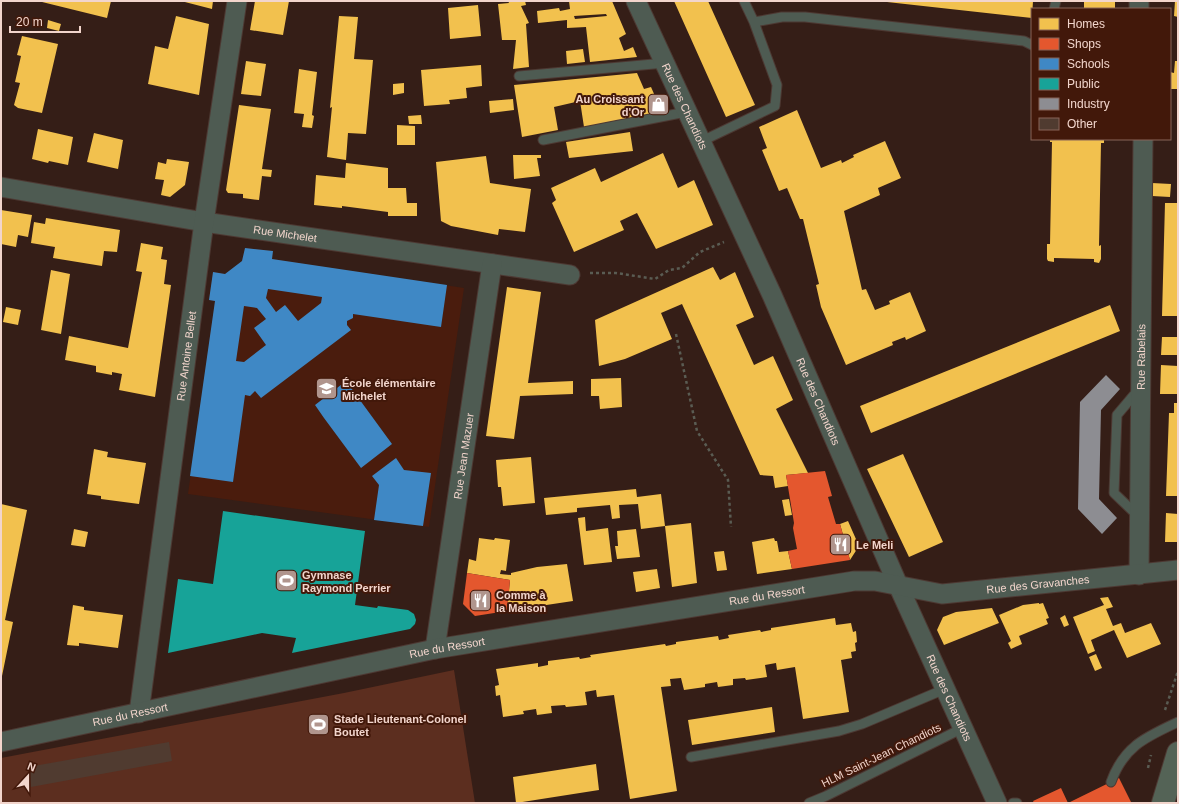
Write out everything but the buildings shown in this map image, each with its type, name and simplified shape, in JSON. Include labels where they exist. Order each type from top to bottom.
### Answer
[{"type":"main road","points":[[1163,803],[1178,753]]},
{"type":"street","name":"Rue Antoine Bellet","points":[[139,712],[204,222],[237,1]]},
{"type":"street","name":"Rue des Chandiots","points":[[636,1],[772,296],[898,585],[997,803]]},
{"type":"street","name":"Rue Rabelais","points":[[1139,575],[1143,140]]},
{"type":"street","name":"Rue Michelet","points":[[1,187],[204,222],[570,275]]},
{"type":"street","name":"Rue Jean Mazuer","points":[[435,649],[492,264]]},
{"type":"street","name":"Rue des Gravanches","points":[[898,585],[942,594],[1178,570]]},
{"type":"street","name":"Rue du Ressort","points":[[1,742],[435,649],[854,581],[898,585]]},
{"type":"lane","points":[[700,142],[775,106],[777,85],[754,22],[744,1]]},
{"type":"lane","points":[[754,22],[782,18],[805,17],[1024,41],[1031,44]]},
{"type":"lane","points":[[519,76],[665,63]]},
{"type":"lane","points":[[543,140],[686,112]]},
{"type":"lane","points":[[1140,518],[1114,493],[1117,416],[1141,386]]},
{"type":"lane","points":[[691,757],[839,731],[862,724],[945,689]]},
{"type":"lane","points":[[1111,782],[1118,764],[1132,748],[1147,737],[1178,722]]},
{"type":"lane","name":"HLM Saint-Jean Chandiots","points":[[809,803],[963,728]]},
{"type":"path","points":[[570,275],[616,272],[655,279],[669,270],[682,268],[700,252],[716,244],[744,235]]},
{"type":"path","points":[[676,334],[697,431],[728,480],[732,527]]},
{"type":"shaded area","name":"École élémentaire Michelet","points":[[245,248],[273,251],[272,259],[464,288],[429,527],[188,494],[215,301],[209,300],[213,272],[225,274],[242,261]]},
{"type":"shaded area","name":"Stade Lieutenant-Colonel Boutet","points":[[454,670],[475,803],[1,803],[1,758],[344,693]]},
{"type":"place","name":"Au Croissant d'Or","points":[[659,105]]},
{"type":"place","name":"École élémentaire Michelet","points":[[326,389]]},
{"type":"place","name":"Le Meli","points":[[841,545]]},
{"type":"place","name":"Gymnase Raymond Perrier","points":[[286,581]]},
{"type":"place","name":"Comme à la Maison","points":[[481,601]]},
{"type":"place","name":"Stade Lieutenant-Colonel Boutet","points":[[318,725]]}]
